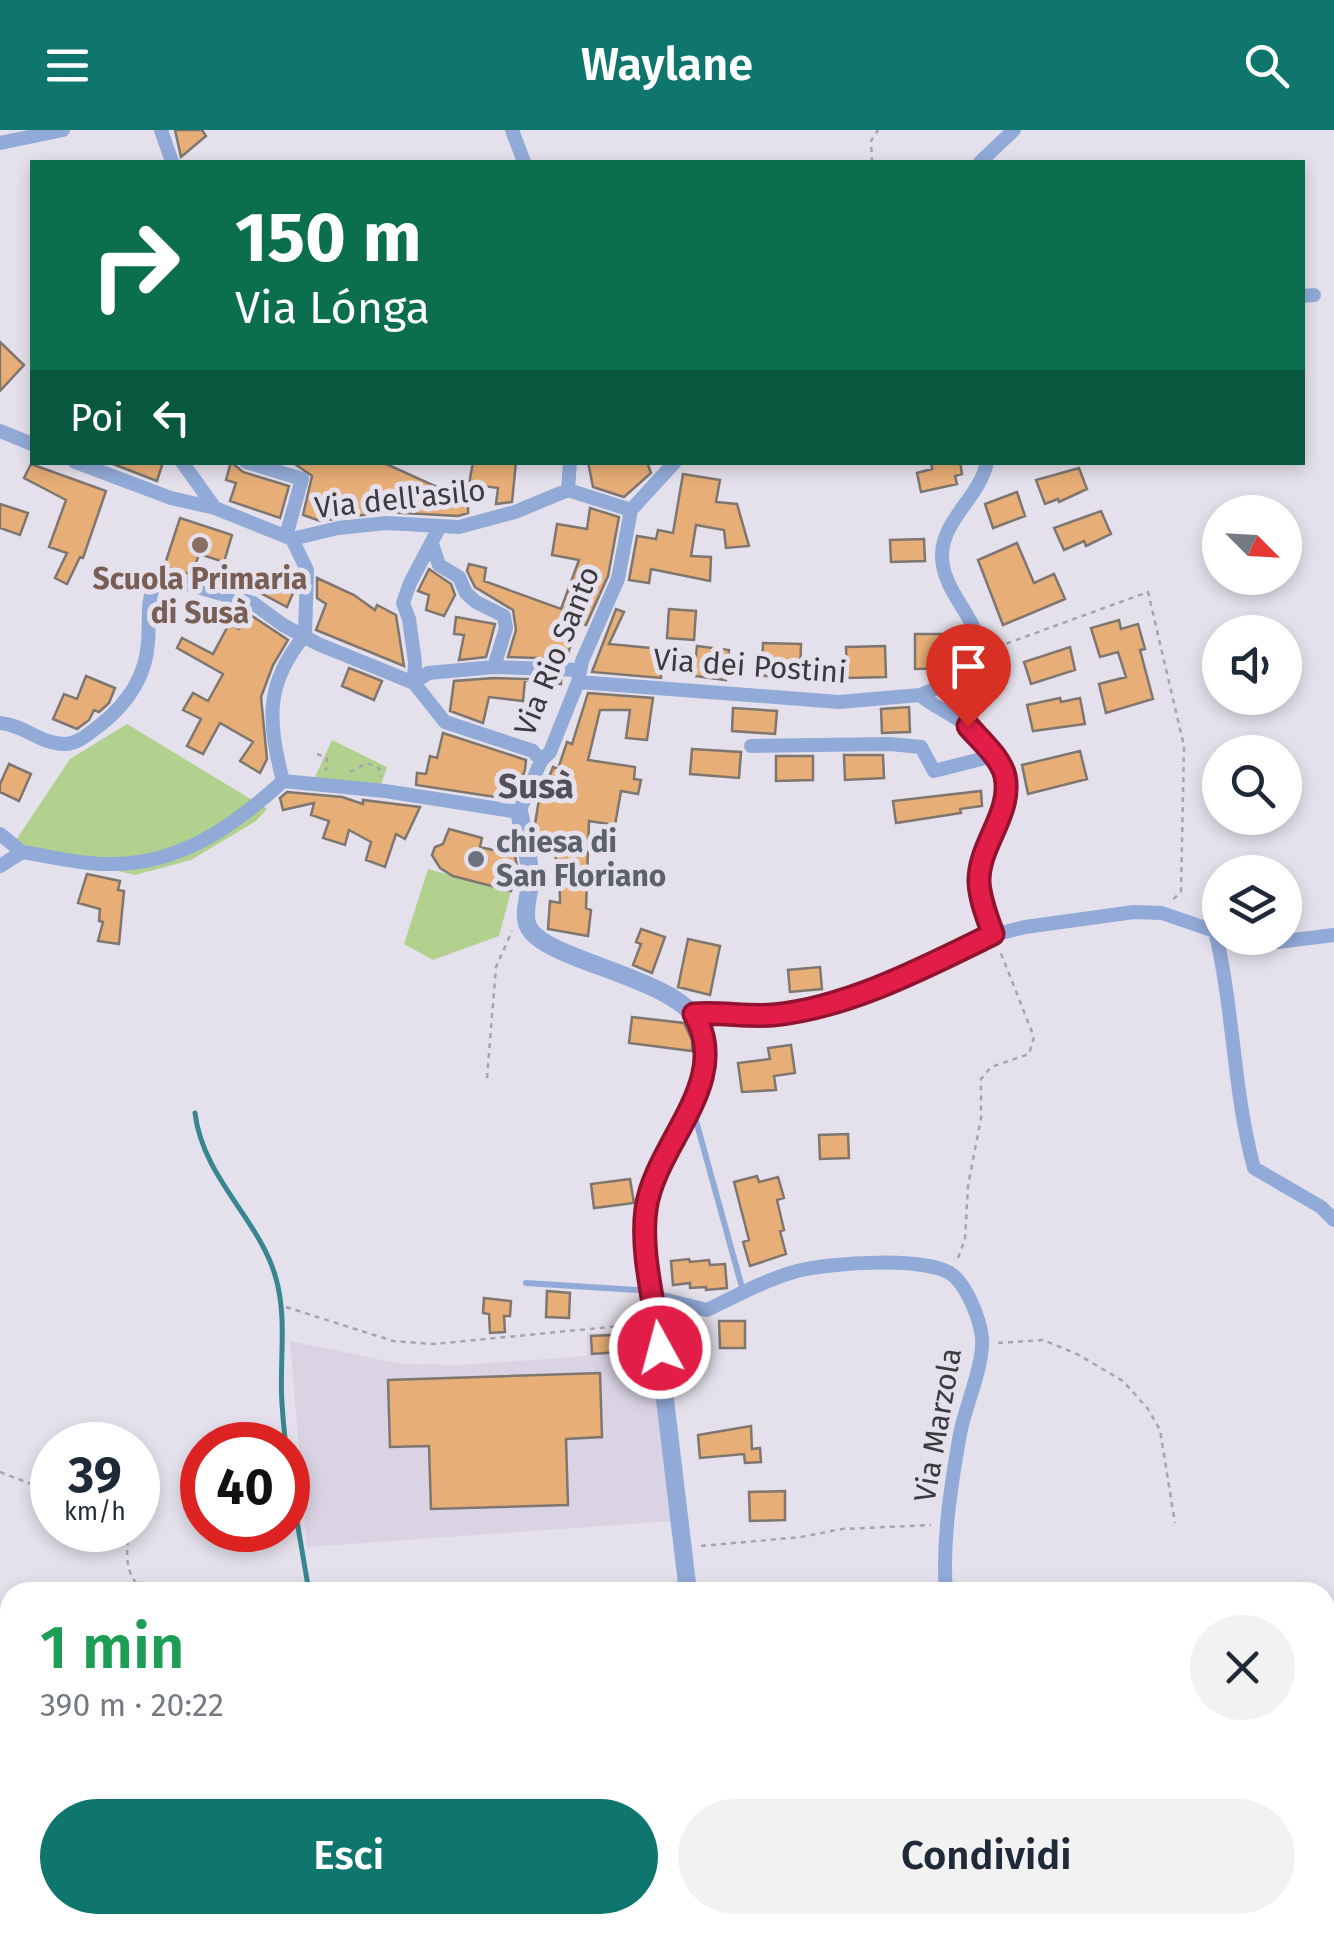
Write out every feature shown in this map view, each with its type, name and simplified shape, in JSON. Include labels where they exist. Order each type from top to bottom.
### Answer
[{"type":"street","points":[[0,143],[63,130]]},
{"type":"street","points":[[161,130],[171,160]]},
{"type":"street","points":[[512,130],[523,160]]},
{"type":"street","points":[[982,160],[1014,130]]},
{"type":"street","points":[[0,431],[30,443]]},
{"type":"street","points":[[83,465],[170,498],[216,508],[289,538],[307,570],[305,635],[277,682],[272,700],[272,740],[283,780]]},
{"type":"street","points":[[184,465],[216,508]]},
{"type":"street","points":[[256,465],[302,479],[289,538]]},
{"type":"street","points":[[570,465],[568,490],[631,510],[672,465]]},
{"type":"street","points":[[982,653],[974,626],[948,580],[942,551],[952,524],[984,480],[987,465]]},
{"type":"street","name":"Via dell'asilo","points":[[289,538],[386,523],[439,528],[483,522],[568,490]]},
{"type":"street","name":"Via Rio Santo","points":[[520,812],[541,762],[550,752],[618,578],[631,510]]},
{"type":"street","points":[[414,683],[415,662],[403,602],[439,528]]},
{"type":"street","points":[[432,544],[439,564],[460,577],[466,593],[504,616],[506,628],[494,667]]},
{"type":"street","points":[[0,724],[10,724],[50,742],[69,744],[82,739],[108,718],[130,695],[146,664],[148,599],[155,582],[166,578],[254,603],[282,625],[318,644],[414,683],[445,722],[533,751],[541,762]]},
{"type":"street","name":"Via dei Postini","points":[[414,683],[428,673],[494,667],[839,702],[920,695],[970,675],[980,664],[982,653]]},
{"type":"street","points":[[920,695],[968,726],[1005,774],[1005,801],[979,878],[983,908],[993,934]]},
{"type":"street","points":[[752,746],[921,747],[934,771],[993,756]]},
{"type":"street","points":[[0,834],[22,852],[106,864],[156,860],[213,836],[243,817],[283,780],[520,812],[530,880],[528,927],[545,943],[631,977],[694,1014],[769,1016],[810,1010],[917,972],[993,934],[1134,912],[1162,913],[1202,927]]},
{"type":"street","points":[[0,866],[22,852]]},
{"type":"street","points":[[1302,939],[1334,935]]},
{"type":"street","points":[[1222,955],[1246,1139],[1254,1168],[1321,1207],[1334,1220]]},
{"type":"street","points":[[687,1582],[671,1496],[646,1207],[661,1163],[701,1086],[706,1061],[704,1031],[694,1014]]},
{"type":"street","points":[[653,1294],[706,1310],[800,1270],[914,1263],[952,1274]]},
{"type":"street","name":"Via Marzola","points":[[946,1582],[944,1549],[961,1431],[982,1338],[968,1296],[952,1274]]},
{"type":"lane","points":[[692,1104],[743,1292]]},
{"type":"lane","points":[[526,1283],[653,1294]]},
{"type":"path","points":[[872,160],[871,141],[878,130]]},
{"type":"path","points":[[982,653],[1148,592],[1184,746],[1181,891],[1162,913]]},
{"type":"path","points":[[319,765],[320,755],[327,758],[326,772],[334,776]]},
{"type":"path","points":[[345,776],[367,763],[379,768],[380,781]]},
{"type":"path","points":[[487,1078],[496,967],[509,934],[526,915]]},
{"type":"path","points":[[952,1274],[965,1239],[968,1186],[981,1118],[981,1079],[991,1066],[1029,1054],[1034,1038],[993,934]]},
{"type":"path","points":[[286,1308],[393,1341],[434,1344],[657,1323]]},
{"type":"path","points":[[982,1338],[996,1343],[1043,1340],[1077,1354],[1123,1381],[1148,1409],[1160,1430],[1176,1523]]},
{"type":"path","points":[[0,1472],[30,1484]]},
{"type":"path","points":[[683,1551],[901,1524],[948,1526]]},
{"type":"path","points":[[127,1552],[126,1562],[134,1582]]},
{"type":"shaded area","points":[[649,1332],[672,1521],[310,1547],[310,1422],[297,1422],[290,1341],[401,1364],[462,1365],[587,1356],[587,1333]]},
{"type":"green space","points":[[127,724],[267,809],[256,821],[191,860],[135,875],[12,846],[70,759]]},
{"type":"green space","points":[[332,740],[387,767],[380,788],[315,777]]},
{"type":"green space","points":[[428,869],[511,891],[499,936],[433,960],[404,944]]},
{"type":"building","points":[[175,130],[202,130],[206,136],[181,157]]},
{"type":"building","points":[[0,342],[24,365],[0,391]]},
{"type":"building","points":[[34,465],[106,491],[83,558],[80,557],[67,584],[55,578],[67,553],[49,547],[66,500],[24,478]]},
{"type":"building","points":[[116,465],[162,465],[157,481]]},
{"type":"building","points":[[230,465],[235,465],[243,472],[289,486],[280,518],[230,501],[236,483],[226,480]]},
{"type":"building","points":[[296,465],[389,465],[468,501],[468,513],[458,516],[385,512],[320,521],[303,515],[312,476]]},
{"type":"building","points":[[472,465],[516,465],[512,502],[496,504],[498,488],[469,484]]},
{"type":"building","points":[[589,465],[648,465],[651,473],[624,497],[593,487]]},
{"type":"building","points":[[931,465],[960,465],[962,474],[955,476],[957,484],[921,492],[917,473],[932,469]]},
{"type":"building","points":[[1079,468],[1087,489],[1045,504],[1036,480]]},
{"type":"building","points":[[683,474],[720,480],[716,502],[737,504],[749,546],[726,548],[724,530],[696,525],[691,556],[711,557],[710,581],[651,569],[649,583],[629,580],[637,536],[656,539],[658,530],[673,533]]},
{"type":"building","points":[[1017,492],[1025,516],[993,528],[985,504]]},
{"type":"building","points":[[0,504],[28,513],[20,535],[0,528]]},
{"type":"building","points":[[590,508],[619,517],[608,576],[586,625],[579,622],[566,659],[508,657],[516,630],[513,610],[475,587],[467,571],[469,564],[486,568],[484,581],[561,609],[579,560],[552,555],[557,524],[587,529]]},
{"type":"building","points":[[1101,511],[1111,534],[1086,546],[1084,541],[1064,550],[1054,528]]},
{"type":"building","name":"Scuola Primaria di Susà","points":[[180,518],[232,535],[224,562],[199,554],[192,575],[164,567]]},
{"type":"building","points":[[924,539],[925,561],[891,562],[890,540]]},
{"type":"building","points":[[1017,543],[1034,583],[1054,574],[1065,599],[1003,625],[978,560]]},
{"type":"building","points":[[429,569],[451,584],[455,595],[444,616],[426,610],[429,595],[418,591]]},
{"type":"building","points":[[266,570],[296,586],[287,607],[255,590]]},
{"type":"building","points":[[317,578],[375,610],[377,605],[396,615],[404,666],[316,630],[326,604],[317,598]]},
{"type":"building","points":[[616,609],[624,612],[609,644],[661,649],[661,678],[592,672]]},
{"type":"building","points":[[669,609],[696,611],[694,640],[667,638]]},
{"type":"building","points":[[252,616],[288,640],[261,697],[267,759],[260,773],[240,761],[253,742],[220,723],[203,754],[187,746],[201,719],[183,710],[193,693],[208,701],[223,674],[177,648],[182,638],[213,654],[229,624],[239,629]]},
{"type":"building","points":[[456,617],[495,624],[486,657],[459,660],[464,635],[454,634]]},
{"type":"building","points":[[1119,620],[1121,629],[1138,624],[1145,649],[1140,650],[1153,699],[1106,713],[1099,684],[1126,677],[1118,652],[1100,657],[1091,628]]},
{"type":"building","points":[[915,634],[954,634],[954,668],[915,669]]},
{"type":"building","points":[[763,643],[801,644],[800,676],[762,676]]},
{"type":"building","points":[[697,646],[729,650],[726,680],[694,676]]},
{"type":"building","points":[[885,646],[886,677],[847,678],[846,647]]},
{"type":"building","points":[[1070,647],[1075,670],[1031,684],[1024,662]]},
{"type":"building","points":[[349,668],[382,681],[374,700],[342,686]]},
{"type":"building","points":[[86,676],[115,688],[109,703],[99,712],[94,710],[77,729],[53,719],[64,694],[77,699]]},
{"type":"building","points":[[494,678],[561,680],[561,684],[525,680],[523,701],[489,697],[483,723],[450,711],[454,681]]},
{"type":"building","points":[[987,680],[989,697],[978,701],[979,705],[961,707],[959,691]]},
{"type":"building","points":[[588,693],[653,698],[647,740],[626,738],[630,710],[600,710],[588,760],[635,767],[634,779],[641,780],[638,794],[621,791],[615,825],[589,821],[588,936],[548,929],[550,901],[560,903],[559,864],[555,846],[538,843],[535,824],[540,793],[553,767],[558,769],[567,742],[572,744]]},
{"type":"building","points":[[1060,698],[1061,702],[1080,698],[1085,724],[1033,731],[1027,705]]},
{"type":"building","points":[[909,707],[910,732],[882,733],[881,709]]},
{"type":"building","points":[[733,708],[777,711],[775,734],[732,731]]},
{"type":"building","points":[[443,733],[526,760],[517,791],[502,798],[416,785],[417,773],[426,774],[430,756],[437,758]]},
{"type":"building","points":[[692,749],[741,752],[739,778],[690,774]]},
{"type":"building","points":[[1080,751],[1087,779],[1028,794],[1022,765]]},
{"type":"building","points":[[844,755],[883,755],[884,778],[845,780]]},
{"type":"building","points":[[776,756],[813,756],[813,780],[776,781]]},
{"type":"building","points":[[9,764],[31,774],[19,801],[0,792]]},
{"type":"building","points":[[981,791],[982,806],[896,823],[893,801]]},
{"type":"building","points":[[287,792],[342,797],[363,804],[363,800],[420,807],[405,839],[396,834],[385,867],[366,860],[371,842],[349,830],[345,845],[323,838],[329,821],[311,815],[314,803],[283,810],[280,798]]},
{"type":"building","name":"chiesa di San Floriano","points":[[449,829],[482,838],[480,847],[515,855],[517,867],[511,891],[453,876],[440,868],[432,855],[435,847],[443,844]]},
{"type":"building","points":[[87,874],[120,881],[118,890],[124,891],[119,944],[98,941],[103,922],[99,921],[100,909],[78,903]]},
{"type":"building","points":[[641,929],[665,937],[652,973],[633,965],[641,944],[636,942]]},
{"type":"building","points":[[688,939],[720,946],[710,995],[678,987]]},
{"type":"building","points":[[820,967],[822,989],[790,992],[788,970]]},
{"type":"building","points":[[632,1017],[684,1023],[692,1040],[692,1051],[629,1043]]},
{"type":"building","points":[[791,1045],[795,1073],[774,1076],[776,1090],[742,1092],[738,1063],[770,1059],[768,1048]]},
{"type":"building","points":[[848,1134],[849,1158],[820,1159],[819,1135]]},
{"type":"building","points":[[757,1176],[759,1182],[778,1177],[784,1198],[777,1200],[786,1254],[750,1266],[743,1242],[749,1240],[734,1182]]},
{"type":"building","points":[[630,1179],[634,1203],[594,1208],[591,1184]]},
{"type":"building","points":[[709,1260],[710,1265],[725,1264],[727,1288],[706,1290],[690,1288],[690,1283],[673,1285],[671,1261]]},
{"type":"building","points":[[547,1291],[570,1293],[569,1318],[546,1317]]},
{"type":"building","points":[[484,1298],[511,1301],[510,1316],[504,1316],[505,1332],[490,1333],[489,1314],[483,1313]]},
{"type":"building","points":[[719,1321],[745,1321],[745,1348],[720,1348]]},
{"type":"building","points":[[632,1334],[633,1351],[592,1354],[591,1336]]},
{"type":"building","points":[[600,1373],[602,1437],[566,1439],[568,1505],[431,1509],[429,1446],[390,1447],[388,1380]]},
{"type":"building","points":[[751,1426],[752,1449],[760,1448],[761,1462],[745,1463],[744,1454],[700,1458],[698,1435]]},
{"type":"building","points":[[785,1491],[785,1520],[750,1521],[749,1492]]},
{"type":"waterway","points":[[195,1113],[208,1158],[267,1254],[279,1291],[284,1428],[307,1582]]},
{"type":"place","name":"Scuola Primaria di Susà","points":[[200,545]]},
{"type":"place","name":"chiesa di San Floriano","points":[[476,859]]},
{"type":"district","name":"Susà","points":[[536,786]]},
{"type":"route","points":[[660,1348],[646,1240],[646,1207],[661,1163],[701,1086],[706,1061],[704,1031],[694,1014],[769,1016],[810,1010],[917,972],[993,934],[983,908],[979,878],[1005,801],[1005,774],[968,726]]}]
